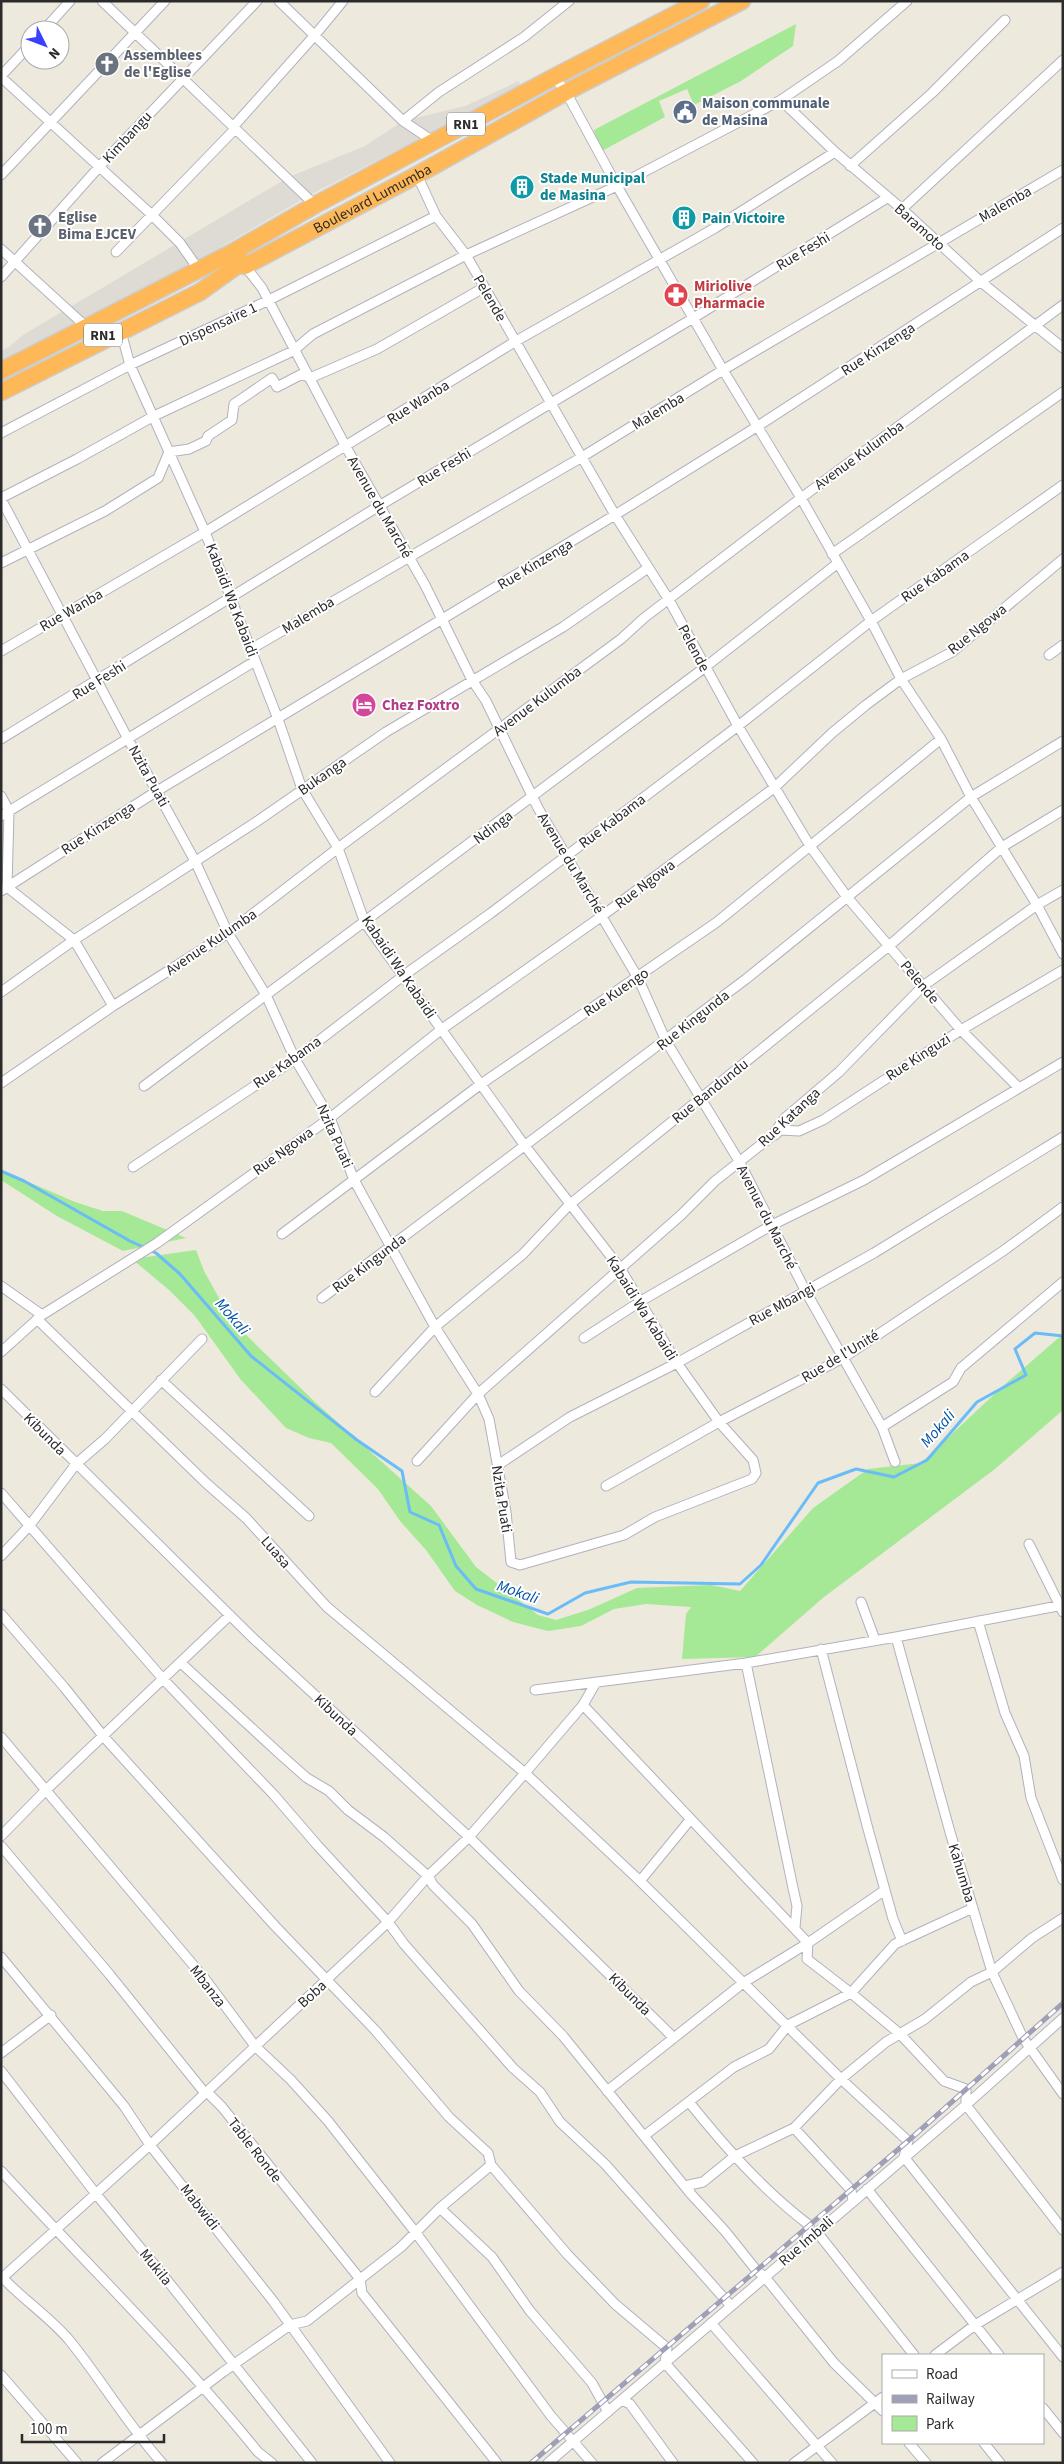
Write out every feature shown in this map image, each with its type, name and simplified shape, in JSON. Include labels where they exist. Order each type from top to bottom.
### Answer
[{"type":"highway","name":"Boulevard Lumumba","points":[[240,260],[315,205],[554,76],[701,1]]},
{"type":"highway","name":"Boulevard Lumumba","points":[[1,371],[198,273],[240,260],[417,175],[566,92],[742,1]]},
{"type":"highway","points":[[1,362],[81,322],[198,273],[240,260]]},
{"type":"highway","points":[[1,392],[200,292],[240,260]]},
{"type":"highway","name":"Boulevard Lumumba","points":[[1,386],[198,273]]},
{"type":"street","points":[[53,20],[70,1]]},
{"type":"street","points":[[102,1],[315,205]]},
{"type":"street","points":[[1,175],[136,34],[165,1]]},
{"type":"street","name":"Kimbangu","points":[[1,277],[99,167],[257,1]]},
{"type":"street","points":[[279,1],[403,121],[433,142]]},
{"type":"street","points":[[116,252],[234,128],[343,1]]},
{"type":"street","points":[[403,121],[439,92],[524,37],[569,1]]},
{"type":"street","points":[[1,499],[154,416],[293,351],[314,334],[466,255],[617,186],[781,100],[838,60],[907,1]]},
{"type":"street","points":[[850,166],[932,93],[1005,20]]},
{"type":"street","points":[[20,56],[1,76],[152,214],[180,243],[198,273]]},
{"type":"street","points":[[902,208],[1063,60]]},
{"type":"street","points":[[554,76],[566,92],[617,186],[695,317],[723,370],[801,498],[901,678],[941,739],[971,797],[1037,905],[1063,954]]},
{"type":"street","name":"Baramoto","points":[[781,100],[850,166],[902,208],[981,282],[1063,348]]},
{"type":"street","name":"Rue Wanba","points":[[1,651],[205,532],[516,341],[660,260],[835,152]]},
{"type":"street","name":"Malemba","points":[[251,649],[407,556],[582,457],[723,370],[1063,170]]},
{"type":"street","name":"Pelende","points":[[417,175],[436,216],[466,255],[615,515],[669,600],[704,668],[810,846],[847,898],[890,945],[961,1030],[1018,1087]]},
{"type":"street","name":"Rue Feshi","points":[[1,740],[379,506],[695,317],[888,198]]},
{"type":"street","name":"Dispensaire 1","points":[[1,434],[130,365],[267,301],[436,216]]},
{"type":"street","name":"Rue Kinzenga","points":[[4,889],[158,791],[615,515],[758,426],[1063,228]]},
{"type":"street","points":[[1,249],[81,322]]},
{"type":"street","name":"Avenue du Marché","points":[[240,260],[262,288],[293,351],[310,378],[346,447],[425,585],[472,680],[486,701],[534,796],[538,808],[638,978],[666,1041],[702,1097],[739,1161],[805,1290],[882,1427],[895,1462]]},
{"type":"street","points":[[1,563],[105,511],[158,478],[169,452],[206,442],[208,436],[232,420],[234,404],[272,378],[277,387],[302,374],[310,378],[376,349],[484,288]]},
{"type":"street","name":"Avenue Kulumba","points":[[1,1083],[112,1006],[228,933],[338,848],[621,639],[644,618],[801,498],[1063,305]]},
{"type":"street","name":"Kabaidi Wa Kabaidi","points":[[120,332],[130,365],[205,532],[278,718],[302,790],[338,848],[365,923],[525,1146],[569,1205],[620,1268],[677,1363],[719,1422],[753,1460],[756,1466],[756,1473],[746,1483]]},
{"type":"street","points":[[832,554],[1063,392]]},
{"type":"street","name":"Rue Kabama","points":[[133,1168],[295,1058],[403,976],[491,913],[738,726],[871,621],[1063,485]]},
{"type":"street","name":"Nzita Puati","points":[[1,499],[128,739],[195,860],[228,933],[266,995],[295,1058],[330,1118],[354,1180],[434,1326],[478,1394],[489,1419],[506,1512],[511,1562],[520,1565],[624,1535],[656,1517],[746,1483]]},
{"type":"street","name":"Rue Ngowa","points":[[1,1352],[40,1317],[157,1243],[330,1118],[442,1029],[602,916],[774,788],[832,733],[901,678],[952,652],[1063,559]]},
{"type":"street","name":"Ndinga","points":[[144,1086],[365,923],[704,668],[838,563]]},
{"type":"street","name":"Bukanga","points":[[1,992],[74,940],[302,790],[386,732],[564,627],[648,568]]},
{"type":"street","points":[[1049,655],[1063,645]]},
{"type":"street","points":[[5,813],[255,661]]},
{"type":"street","name":"Rue Kuengo","points":[[282,1234],[480,1084],[638,978],[717,922],[941,739]]},
{"type":"street","name":"Rue Kingunda","points":[[322,1298],[666,1041],[971,797],[1063,741]]},
{"type":"street","points":[[1,796],[5,813],[4,889],[74,940],[112,1006]]},
{"type":"street","name":"Rue Bandundu","points":[[375,1392],[434,1326],[523,1254],[569,1205],[890,945],[1002,847],[1063,810]]},
{"type":"street","name":"Rue Katanga","points":[[417,1461],[478,1394],[739,1161],[772,1136],[785,1118],[839,1072],[923,986],[1037,905],[1063,890]]},
{"type":"street","name":"Rue Kinguzi","points":[[772,1136],[780,1130],[799,1131],[823,1120],[961,1030],[1063,970]]},
{"type":"street","points":[[584,1338],[641,1301],[772,1226],[864,1180],[1063,1062]]},
{"type":"street","name":"Rue Mbangi","points":[[498,1465],[570,1416],[677,1363],[874,1253],[1063,1137]]},
{"type":"street","name":"Rue de l'Unité","points":[[606,1486],[719,1422],[843,1358],[1063,1208]]},
{"type":"street","points":[[882,1427],[953,1382],[961,1368],[1063,1282]]},
{"type":"street","name":"Luasa","points":[[1,1286],[40,1317],[132,1411],[206,1483],[246,1518],[327,1607],[525,1773],[640,1881],[788,2025],[841,2080],[908,2141],[904,2158]]},
{"type":"street","points":[[1,1556],[30,1525],[76,1464],[105,1439],[202,1339]]},
{"type":"street","points":[[161,1380],[309,1516]]},
{"type":"street","name":"Kibunda","points":[[1,1390],[230,1615],[469,1837],[674,2038]]},
{"type":"street","points":[[1,1493],[164,1680],[274,1795],[388,1922],[404,1944],[512,2068],[540,2092],[560,2122],[605,2164],[731,2306]]},
{"type":"street","points":[[535,1690],[595,1684],[746,1663],[978,1621],[1062,1608],[1029,1544]]},
{"type":"street","points":[[861,1602],[874,1640]]},
{"type":"street","points":[[1,1614],[64,1686],[104,1737],[375,2030],[449,2116],[488,2154],[491,2165],[567,2254],[615,2304],[667,2348],[665,2363],[753,2463]]},
{"type":"street","points":[[1,1836],[45,1791],[164,1680],[230,1615]]},
{"type":"street","points":[[978,1621],[1005,1713],[1024,1756],[1031,1798],[1063,1880]]},
{"type":"street","name":"Kahumba","points":[[896,1637],[992,1972],[1029,2047],[1063,2094]]},
{"type":"street","points":[[821,1650],[885,1890],[902,1941]]},
{"type":"street","points":[[181,1663],[307,1778],[329,1791],[348,1810],[384,1837],[428,1876],[433,1885],[472,1924],[519,1991],[562,2036],[690,2193],[725,2231],[757,2271],[765,2277],[834,2363],[881,2404],[817,2445],[794,2463]]},
{"type":"street","points":[[746,1663],[797,1906],[795,1927]]},
{"type":"street","name":"Boba","points":[[2,2278],[150,2145],[204,2092],[388,1922],[428,1876],[469,1837],[525,1773],[583,1705],[595,1684]]},
{"type":"street","points":[[583,1705],[690,1820],[795,1927],[808,1944],[807,1959],[852,1993],[900,2034],[944,2082],[966,2089],[966,2105],[1063,2230]]},
{"type":"street","name":"Mbanza","points":[[1,1737],[205,1979],[255,2046],[291,2080],[328,2121],[416,2234],[480,2323],[573,2442],[592,2463]]},
{"type":"street","points":[[640,1881],[690,1820]]},
{"type":"street","name":"Table Ronde","points":[[1,1846],[110,1975],[204,2092],[222,2108],[360,2279],[362,2293],[497,2463]]},
{"type":"street","points":[[607,2091],[744,1983],[808,1944],[885,1890]]},
{"type":"street","points":[[644,2136],[734,2067],[769,2049],[788,2025],[852,1993],[895,1944],[973,1908]]},
{"type":"street","points":[[690,2193],[689,2185],[703,2182],[735,2156],[794,2128],[841,2080],[886,2042],[925,2019],[971,1982],[992,1972],[1032,1938],[1063,1918]]},
{"type":"street","name":"Mabwidi","points":[[1,1957],[51,2015],[124,2106],[150,2145],[290,2325],[390,2463]]},
{"type":"street","points":[[1,2052],[51,2015]]},
{"type":"street","name":"Rue Imbali","points":[[548,2463],[966,2105],[1063,2018]]},
{"type":"street","name":"Mukila","points":[[1,2070],[96,2194],[312,2463]]},
{"type":"street","points":[[689,2102],[721,2143],[783,2206],[809,2225],[807,2240]]},
{"type":"street","points":[[794,2128],[851,2190],[853,2201]]},
{"type":"street","points":[[904,2158],[1063,2357]]},
{"type":"street","points":[[102,2463],[137,2435],[290,2325],[307,2321],[416,2234],[440,2208],[491,2165]]},
{"type":"street","points":[[1,2170],[56,2231],[142,2318],[258,2452],[272,2463]]},
{"type":"street","points":[[868,2189],[998,2354]]},
{"type":"street","points":[[440,2208],[492,2257],[530,2311],[592,2382],[608,2412]]},
{"type":"street","points":[[817,2232],[913,2354]]},
{"type":"street","points":[[936,2354],[975,2325],[1063,2272]]},
{"type":"street","points":[[2,2278],[68,2339],[91,2368],[137,2435],[162,2463]]},
{"type":"street","points":[[711,2323],[832,2463]]},
{"type":"street","points":[[1,2375],[76,2463]]},
{"type":"street","points":[[622,2400],[630,2404],[673,2463]]},
{"type":"street","points":[[1044,2409],[1063,2433]]},
{"type":"street","points":[[910,2444],[926,2463]]},
{"type":"street","points":[[985,2444],[1000,2463]]},
{"type":"green space","points":[[796,24],[793,46],[741,81],[694,105],[687,89],[659,101],[665,117],[598,153],[594,130]]},
{"type":"green space","points":[[1,1170],[75,1202],[103,1211],[122,1211],[186,1238],[123,1251],[57,1216],[1,1180]]},
{"type":"green space","points":[[196,1250],[204,1271],[219,1298],[241,1330],[315,1402],[431,1506],[476,1567],[538,1615],[556,1620],[588,1610],[637,1588],[711,1585],[740,1591],[813,1508],[868,1469],[921,1463],[1003,1386],[1063,1334],[1063,1410],[995,1469],[824,1597],[755,1657],[682,1659],[686,1614],[691,1607],[646,1604],[614,1609],[581,1626],[548,1631],[513,1622],[477,1605],[455,1591],[426,1550],[400,1521],[378,1489],[331,1443],[309,1438],[286,1428],[241,1380],[195,1316],[169,1290],[132,1259]]},
{"type":"shaded area","points":[[519,81],[520,87],[308,196],[194,263],[1,362],[1,351],[23,335],[289,177],[365,146],[403,121],[465,106]]},
{"type":"waterway","name":"Mokali","points":[[1,1171],[24,1181],[130,1241],[156,1253],[180,1274],[251,1356],[357,1440],[402,1471],[410,1512],[439,1525],[456,1566],[476,1589],[548,1614],[585,1593],[631,1582],[740,1584],[761,1565],[818,1483],[856,1469],[894,1477],[927,1460],[977,1402],[1026,1375],[1015,1349],[1035,1333],[1063,1336]]},
{"type":"railway","points":[[531,2463],[908,2141],[1063,2003]]},
{"type":"place","name":"Assemblees de l'Eglise","points":[[107,64]]},
{"type":"place","name":"Maison communale de Masina","points":[[685,112]]},
{"type":"place","name":"Stade Municipal de Masina","points":[[522,187]]},
{"type":"place","name":"Pain Victoire","points":[[684,218]]},
{"type":"place","name":"Eglise Bima EJCEV","points":[[40,226]]},
{"type":"place","name":"Miriolive Pharmacie","points":[[676,295]]},
{"type":"place","name":"Chez Foxtro","points":[[364,705]]}]
